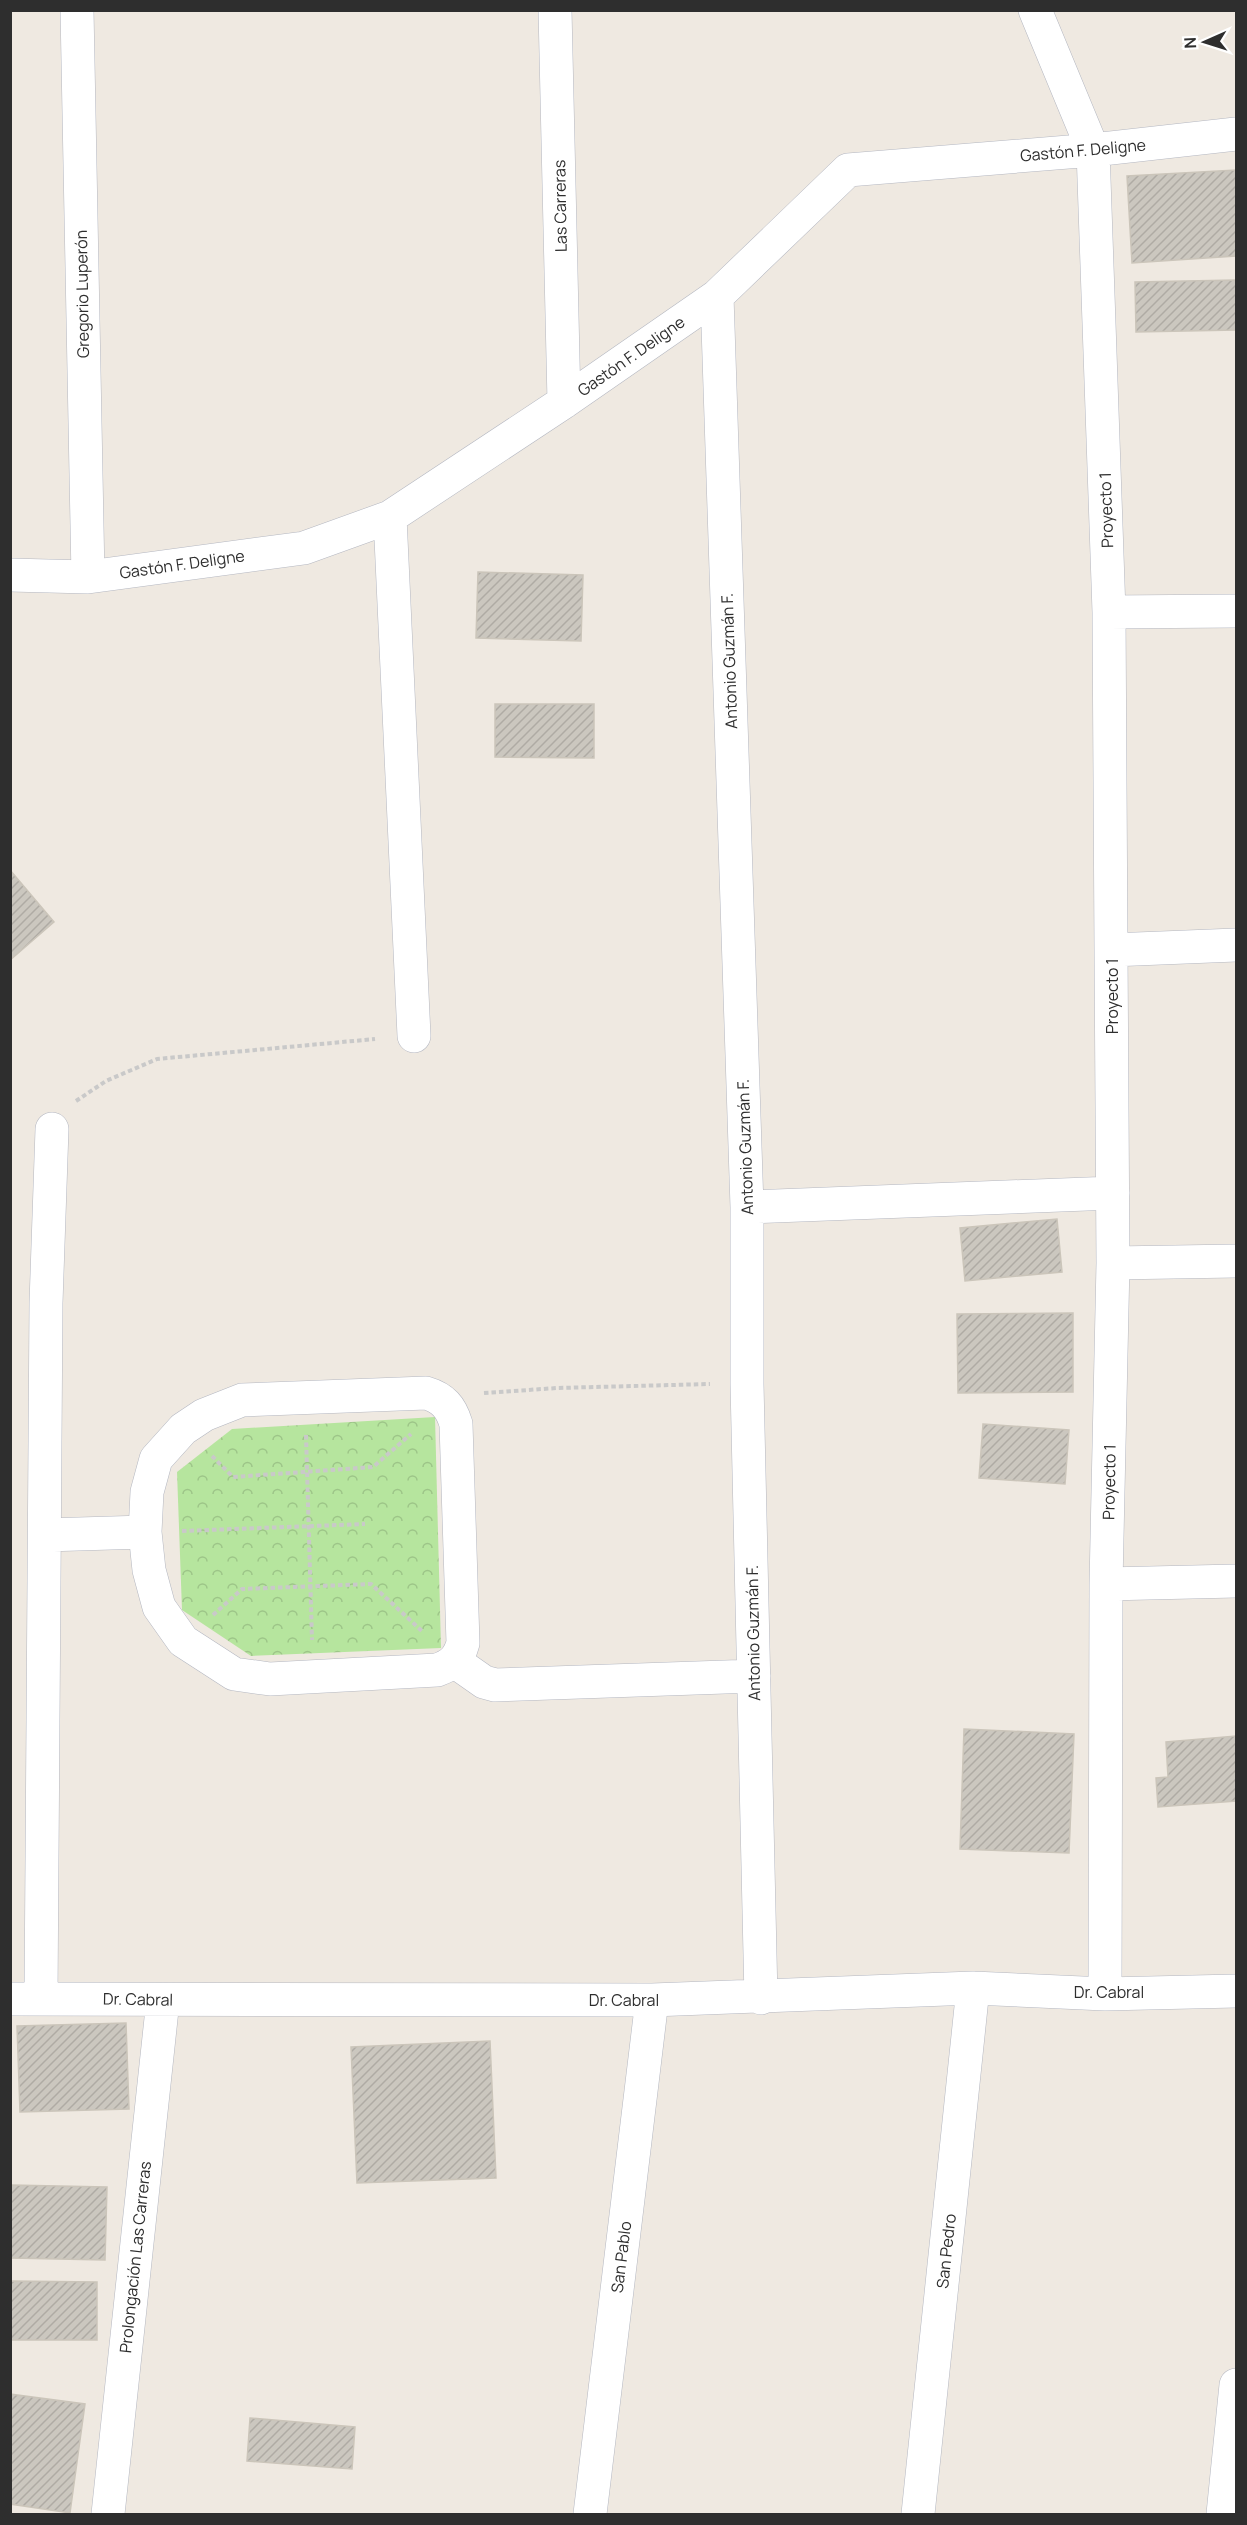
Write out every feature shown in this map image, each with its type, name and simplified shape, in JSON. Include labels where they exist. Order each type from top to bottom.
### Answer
[{"type":"street","name":"Gregorio Luperón","points":[[76,10],[88,577]]},
{"type":"street","name":"Las Carreras","points":[[555,10],[564,402]]},
{"type":"street","name":"Proyecto 1","points":[[1035,10],[1094,150],[1109,612],[1113,1193],[1107,1584],[1105,1994]]},
{"type":"street","name":"Gastón F. Deligne","points":[[10,575],[88,577],[304,548],[390,517],[564,402],[717,296],[848,170],[1094,150],[1236,134]]},
{"type":"street","name":"Antonio Guzmán F.","points":[[717,296],[747,1207],[747,1384],[761,1998]]},
{"type":"street","points":[[390,517],[414,1036]]},
{"type":"street","points":[[1109,612],[1236,611]]},
{"type":"street","points":[[1111,950],[1236,945]]},
{"type":"street","points":[[26,1998],[45,1535],[46,1303],[52,1129]]},
{"type":"street","points":[[747,1207],[1113,1193]]},
{"type":"street","points":[[1113,1263],[1236,1261]]},
{"type":"street","points":[[426,1393],[438,1396],[447,1403],[456,1424],[463,1643],[454,1661],[436,1670],[270,1679],[234,1674],[183,1641],[159,1607],[149,1570],[145,1532],[147,1492],[156,1459],[183,1429],[204,1415],[242,1400],[426,1393]]},
{"type":"street","points":[[45,1535],[145,1532]]},
{"type":"street","points":[[1107,1584],[1236,1581]]},
{"type":"street","points":[[454,1661],[484,1682],[495,1685],[754,1676]]},
{"type":"street","name":"Dr. Cabral","points":[[26,1998],[652,2000],[973,1989],[1105,1994],[1236,1991]]},
{"type":"street","name":"San Pedro","points":[[918,2514],[973,1989]]},
{"type":"street","name":"Prolongación Las Carreras","points":[[108,2514],[163,2000]]},
{"type":"street","name":"San Pablo","points":[[590,2514],[652,2000]]},
{"type":"street","points":[[1223,2514],[1236,2385]]},
{"type":"path","points":[[52,1129],[74,1103],[106,1082],[157,1059],[414,1036]]},
{"type":"path","points":[[183,1429],[233,1477],[373,1467],[447,1403],[486,1393],[557,1388],[747,1384]]},
{"type":"path","points":[[306,1471],[314,1677]]},
{"type":"path","points":[[145,1532],[365,1524]]},
{"type":"path","points":[[183,1641],[242,1589],[371,1584],[454,1661]]},
{"type":"green space","points":[[435,1417],[441,1648],[251,1656],[182,1610],[177,1472],[232,1429]]},
{"type":"building","points":[[1236,170],[1236,256],[1132,263],[1127,176]]},
{"type":"building","points":[[1236,280],[1236,330],[1136,332],[1135,282]]},
{"type":"building","points":[[478,572],[583,575],[581,641],[476,638]]},
{"type":"building","points":[[495,704],[594,704],[594,758],[495,757]]},
{"type":"building","points":[[10,870],[54,922],[10,960]]},
{"type":"building","points":[[1057,1219],[1062,1272],[965,1281],[960,1228]]},
{"type":"building","points":[[1073,1313],[1073,1392],[958,1393],[957,1314]]},
{"type":"building","points":[[983,1424],[1069,1430],[1065,1484],[979,1478]]},
{"type":"building","points":[[964,1729],[1074,1734],[1069,1853],[960,1849]]},
{"type":"building","points":[[1236,1736],[1236,1801],[1158,1807],[1156,1778],[1168,1777],[1166,1742]]},
{"type":"building","points":[[126,2023],[129,2109],[20,2112],[17,2026]]},
{"type":"building","points":[[490,2041],[496,2178],[357,2183],[351,2047]]},
{"type":"building","points":[[10,2185],[107,2187],[105,2260],[10,2258]]},
{"type":"building","points":[[10,2281],[97,2282],[97,2340],[10,2340]]},
{"type":"building","points":[[10,2394],[85,2404],[70,2513],[10,2504]]},
{"type":"building","points":[[250,2418],[355,2427],[352,2469],[247,2461]]}]
